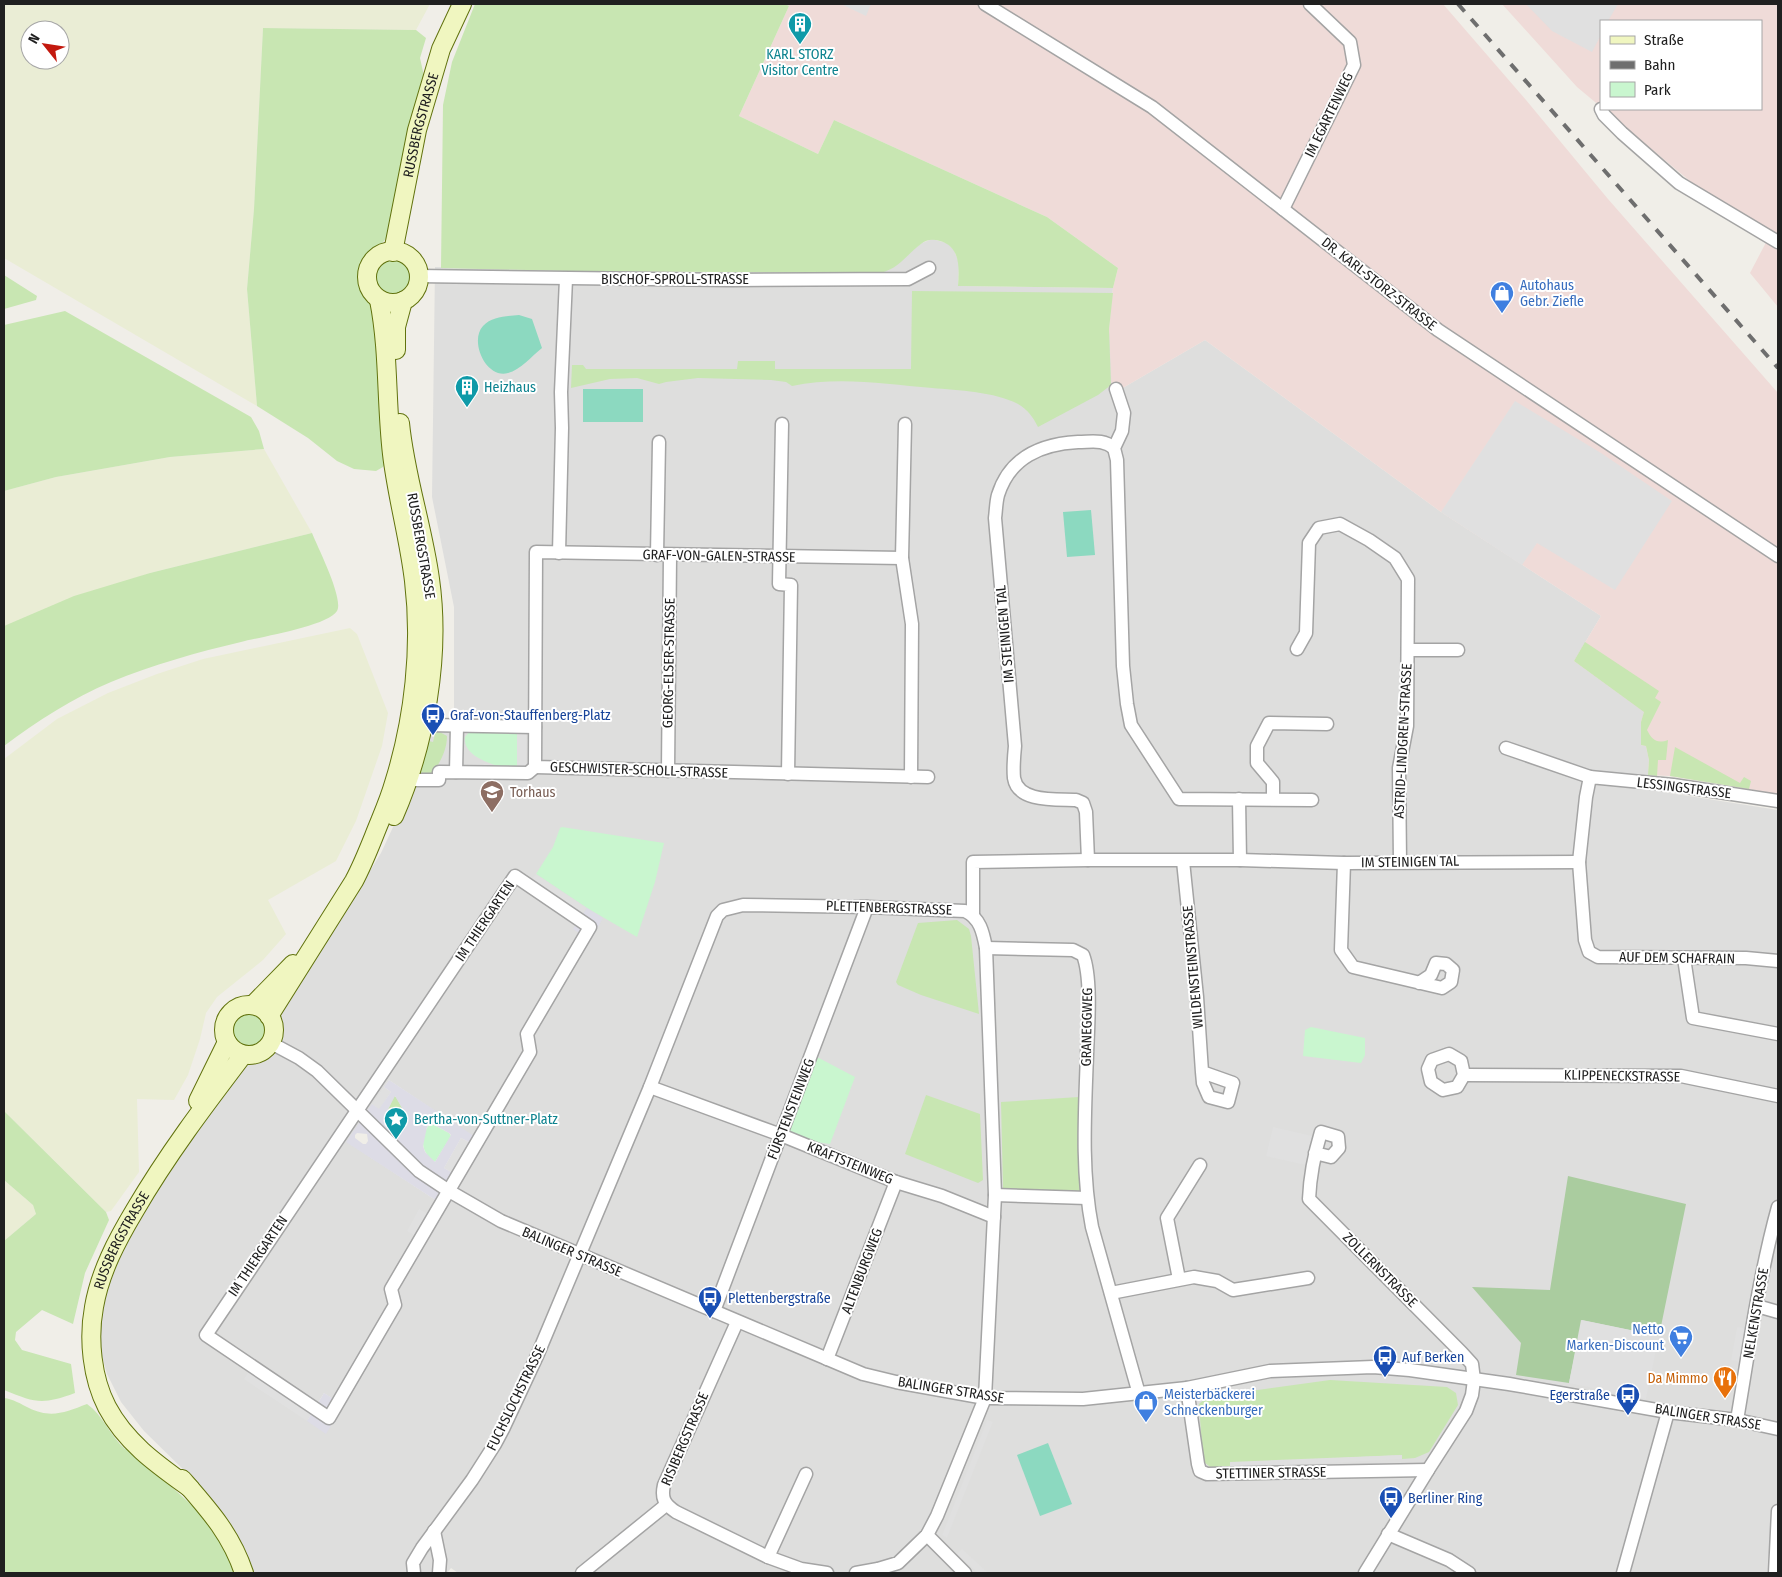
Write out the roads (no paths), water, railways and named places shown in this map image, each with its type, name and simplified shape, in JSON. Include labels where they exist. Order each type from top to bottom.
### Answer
[{"type":"street","name":"RUSSBERGSTRASSE","points":[[393,252],[417,130],[441,49],[462,4]]},
{"type":"street","name":"DR. KARL-STORZ-STRASSE","points":[[985,4],[1152,107],[1202,148],[1438,330],[1778,556]]},
{"type":"street","name":"IM EGARTENWEG","points":[[1283,209],[1354,65],[1350,42],[1310,4]]},
{"type":"street","points":[[1602,110],[1604,115],[1622,133],[1679,183],[1778,242]]},
{"type":"street","points":[[393,252],[399,252],[410,259],[418,276],[414,291],[409,297],[395,303],[379,300],[369,289],[367,282],[369,267],[379,256],[393,252]]},
{"type":"street","name":"BISCHOF-SPROLL-STRASSE","points":[[418,276],[566,279],[908,279],[929,268]]},
{"type":"street","points":[[559,553],[562,428],[560,392],[566,279]]},
{"type":"street","name":"RUSSBERGSTRASSE","points":[[362,867],[394,785],[401,759],[415,682],[417,624],[414,580],[389,431],[385,329],[379,300]]},
{"type":"street","name":"RUSSBERGSTRASSE","points":[[269,1016],[362,867],[382,839],[405,792],[416,755],[431,682],[433,624],[430,580],[406,466],[397,381],[396,328],[403,301]]},
{"type":"street","points":[[1116,390],[1124,413],[1122,430],[1114,448],[1117,460],[1123,666],[1131,725],[1179,800],[1312,800]]},
{"type":"street","points":[[782,424],[779,584],[791,585],[788,774]]},
{"type":"street","points":[[905,424],[902,558],[912,624],[911,777]]},
{"type":"street","name":"IM STEINIGEN TAL","points":[[1088,860],[1086,812],[1083,803],[1076,800],[1031,796],[1022,792],[1014,779],[1012,717],[995,518],[998,496],[1006,478],[1017,463],[1034,451],[1059,443],[1101,441],[1108,443],[1114,448]]},
{"type":"street","name":"GEORG-ELSER-STRASSE","points":[[659,442],[664,555],[668,771]]},
{"type":"street","name":"ASTRID-LINDGREN-STRASSE","points":[[1297,649],[1306,633],[1309,543],[1319,528],[1340,524],[1395,558],[1408,579],[1407,726],[1399,768],[1400,862]]},
{"type":"street","name":"GRAF-VON-GALEN-STRASSE","points":[[536,552],[902,558]]},
{"type":"street","name":"GESCHWISTER-SCHOLL-STRASSE","points":[[536,552],[535,767],[928,777]]},
{"type":"street","name":"ASTRID-LINDGREN-STRASSE","points":[[1408,650],[1458,650]]},
{"type":"street","points":[[1273,799],[1273,782],[1257,763],[1257,746],[1269,723],[1327,724]]},
{"type":"street","points":[[429,725],[535,727]]},
{"type":"street","points":[[456,772],[457,726]]},
{"type":"street","name":"LESSINGSTRASSE","points":[[1506,748],[1590,777],[1673,785],[1778,801]]},
{"type":"street","points":[[415,780],[439,780],[439,772],[528,773],[535,767]]},
{"type":"street","points":[[1579,862],[1590,777]]},
{"type":"street","points":[[1239,799],[1240,860]]},
{"type":"street","name":"IM STEINIGEN TAL","points":[[973,915],[973,862],[1088,860],[1240,860],[1344,863],[1579,862]]},
{"type":"street","name":"WILDENSTEINSTRASSE","points":[[1183,861],[1197,996],[1202,1072]]},
{"type":"street","name":"AUF DEM SCHAFRAIN","points":[[1579,862],[1586,940],[1589,952],[1598,957],[1746,958],[1778,961]]},
{"type":"street","points":[[1344,863],[1341,950],[1353,967],[1419,983]]},
{"type":"street","name":"IM THIERGARTEN","points":[[515,876],[590,927],[527,1034],[530,1052],[449,1191],[391,1289],[395,1305],[329,1418],[206,1335],[515,876]]},
{"type":"street","name":"PLETTENBERGSTRASSE","points":[[579,1255],[650,1087],[717,916],[722,910],[743,905],[867,907],[956,910],[973,915]]},
{"type":"street","name":"FÜRSTENSTEINWEG","points":[[714,1311],[867,907]]},
{"type":"street","points":[[856,1573],[877,1571],[898,1563],[927,1535],[937,1516],[985,1398],[995,1195],[986,948],[983,934],[973,915]]},
{"type":"street","name":"RUSSBERGSTRASSE","points":[[180,1138],[227,1042],[224,1035],[224,1027],[231,1013],[237,1008],[253,1005],[317,939]]},
{"type":"street","name":"GRANEGGWEG","points":[[986,948],[1073,950],[1083,955],[1086,963],[1088,1011],[1084,1133],[1087,1198],[1092,1227],[1139,1394]]},
{"type":"street","points":[[1684,958],[1693,1018],[1778,1034]]},
{"type":"street","points":[[227,1042],[235,1051],[243,1054],[256,1054],[271,1043],[274,1030],[269,1016],[262,1009],[253,1005]]},
{"type":"street","name":"BALINGER STRASSE","points":[[271,1043],[308,1064],[414,1167],[449,1191],[508,1225],[863,1374],[985,1398],[1083,1399],[1187,1388],[1270,1371],[1363,1368],[1410,1370],[1509,1384],[1668,1412],[1737,1420],[1778,1429]]},
{"type":"street","name":"RUSSBERGSTRASSE","points":[[243,1054],[180,1138],[141,1198],[109,1258],[94,1307],[92,1354],[102,1396],[114,1418],[143,1452],[190,1488],[215,1516],[238,1554],[244,1573]]},
{"type":"street","name":"KLIPPENECKSTRASSE","points":[[1464,1075],[1681,1076],[1778,1096]]},
{"type":"street","name":"KRAFTSTEINWEG","points":[[650,1087],[781,1135],[896,1182],[942,1196],[994,1217]]},
{"type":"street","name":"ZOLLERNSTRASSE","points":[[1315,1153],[1309,1199],[1462,1353],[1472,1364],[1474,1380]]},
{"type":"street","points":[[1179,1280],[1167,1218],[1200,1165]]},
{"type":"street","name":"ALTENBURGWEG","points":[[827,1360],[896,1182]]},
{"type":"street","points":[[995,1195],[1087,1198]]},
{"type":"street","name":"NELKENSTRASSE","points":[[1737,1420],[1757,1306],[1778,1207]]},
{"type":"street","name":"FUCHSLOCHSTRASSE","points":[[414,1573],[413,1563],[495,1444],[537,1356],[579,1255]]},
{"type":"street","points":[[1111,1293],[1194,1277],[1217,1281],[1233,1290],[1308,1278]]},
{"type":"street","points":[[1757,1306],[1778,1312]]},
{"type":"street","name":"RISIBERGSTRASSE","points":[[737,1322],[664,1484],[662,1496],[666,1505],[676,1512],[768,1557],[800,1569],[827,1573]]},
{"type":"street","points":[[1365,1573],[1466,1410],[1472,1395],[1474,1380]]},
{"type":"street","name":"STETTINER STRASSE","points":[[1187,1388],[1198,1464],[1200,1471],[1207,1474],[1428,1470]]},
{"type":"street","points":[[1623,1573],[1668,1412]]},
{"type":"street","points":[[768,1557],[806,1474]]},
{"type":"street","points":[[582,1573],[666,1505]]},
{"type":"street","points":[[1775,1573],[1778,1511]]},
{"type":"street","points":[[434,1531],[440,1560],[439,1573]]},
{"type":"street","points":[[1388,1534],[1449,1560],[1469,1573]]},
{"type":"street","points":[[927,1535],[965,1573]]},
{"type":"railway","points":[[1458,4],[1778,368]]},
{"type":"place","name":"KARL STORZ Visitor Centre","points":[[800,45]]},
{"type":"place","name":"Autohaus Gebr. Ziefle","points":[[1502,314]]},
{"type":"place","name":"Heizhaus","points":[[467,408]]},
{"type":"place","name":"Graf-von-Stauffenberg-Platz","points":[[433,736]]},
{"type":"place","name":"Torhaus","points":[[492,813]]},
{"type":"place","name":"Bertha-von-Suttner-Platz","points":[[396,1140]]},
{"type":"place","name":"Plettenbergstraße","points":[[710,1319]]},
{"type":"place","name":"Netto Marken-Discount","points":[[1681,1358]]},
{"type":"place","name":"Auf Berken","points":[[1385,1378]]},
{"type":"place","name":"Da Mimmo","points":[[1725,1399]]},
{"type":"place","name":"Egerstraße","points":[[1628,1416]]},
{"type":"place","name":"Meisterbäckerei Schneckenburger","points":[[1146,1423]]},
{"type":"place","name":"Berliner Ring","points":[[1391,1519]]}]
